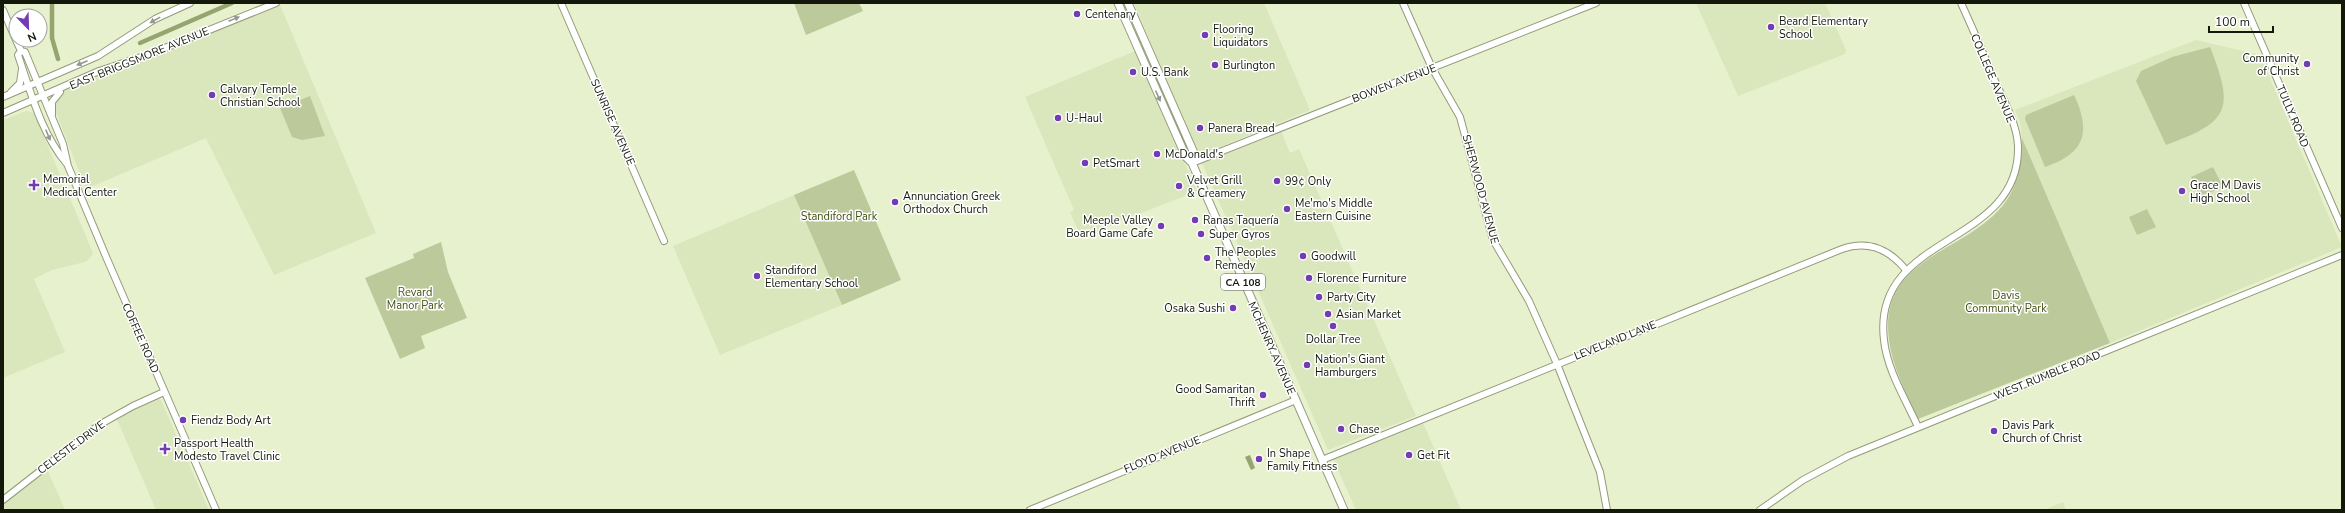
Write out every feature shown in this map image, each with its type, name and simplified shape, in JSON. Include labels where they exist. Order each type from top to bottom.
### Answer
[{"type":"main road","name":"MCHENRY AVENUE","points":[[1118,3],[1186,157],[1192,163],[1344,510]]},
{"type":"main road","name":"MCHENRY AVENUE","points":[[1128,3],[1194,153],[1192,163]]},
{"type":"street","name":"EAST BRIGGSMORE AVENUE","points":[[3,96],[37,83],[98,56],[155,19],[190,3]]},
{"type":"street","name":"EAST BRIGGSMORE AVENUE","points":[[3,113],[67,87],[99,71],[150,54],[276,3]]},
{"type":"street","name":"SUNRISE AVENUE","points":[[560,3],[664,241]]},
{"type":"street","name":"SHERWOOD AVENUE","points":[[1404,3],[1432,68],[1465,130],[1497,249],[1529,301],[1556,364],[1600,472],[1608,510]]},
{"type":"street","name":"BOWEN AVENUE","points":[[1192,163],[1596,3]]},
{"type":"street","name":"COLLEGE AVENUE","points":[[1918,427],[1889,360],[1884,340],[1886,306],[1894,288],[1906,270],[1920,258],[1983,219],[2006,192],[2015,168],[2018,146],[2014,124],[1961,3]]},
{"type":"street","name":"TULLY ROAD","points":[[2244,3],[2342,228]]},
{"type":"street","name":"COFFEE ROAD","points":[[3,10],[8,22]]},
{"type":"street","name":"COFFEE ROAD","points":[[20,48],[21,51],[25,52],[63,144],[68,166],[216,510]]},
{"type":"street","name":"COFFEE ROAD","points":[[21,51],[18,55],[33,101],[53,148],[68,166]]},
{"type":"street","points":[[9,94],[20,83],[22,67]]},
{"type":"street","points":[[53,120],[52,102],[57,94],[67,87]]},
{"type":"street","name":"LEVELAND LANE","points":[[1322,460],[1848,247],[1864,245],[1884,250],[1894,257],[1906,270]]},
{"type":"street","name":"WEST RUMBLE ROAD","points":[[1760,510],[1822,469],[1848,456],[2342,255]]},
{"type":"street","name":"CELESTE DRIVE","points":[[3,500],[94,428],[126,409],[164,392]]},
{"type":"street","name":"FLOYD AVENUE","points":[[1030,510],[1296,400]]},
{"type":"shaded area","points":[[1134,3],[1264,3],[1310,110],[1198,156]]},
{"type":"shaded area","name":"Beard Elementary School","points":[[1696,3],[1825,3],[1846,50],[1845,54],[1738,96]]},
{"type":"shaded area","points":[[280,5],[376,233],[274,275],[206,138],[86,189],[53,105],[58,94],[126,63]]},
{"type":"shaded area","name":"Grace M Davis High School","points":[[2196,40],[2260,55],[2342,247],[2110,343],[2022,138],[2020,123],[2015,110]]},
{"type":"shaded area","points":[[1135,51],[1197,191],[1081,237],[1070,212],[1074,210],[1025,97]]},
{"type":"shaded area","name":"Memorial Medical Center","points":[[26,111],[34,113],[93,253],[85,262],[52,270],[34,279],[65,352],[3,378],[3,120]]},
{"type":"shaded area","points":[[1281,131],[1290,153],[1299,149],[1416,416],[1328,450],[1202,163]]},
{"type":"shaded area","name":"Standiford Elementary School","points":[[794,195],[842,305],[720,355],[673,246]]},
{"type":"shaded area","points":[[157,398],[161,400],[209,510],[156,510],[116,417]]},
{"type":"shaded area","points":[[1423,423],[1461,510],[1356,510],[1333,459]]},
{"type":"shaded area","points":[[1250,455],[1255,468],[1251,470],[1245,457]]},
{"type":"shaded area","points":[[46,467],[65,510],[7,510],[3,506],[3,502]]},
{"type":"shaded area","points":[[2063,502],[2066,510],[2044,510]]},
{"type":"green space","points":[[794,3],[859,3],[863,11],[806,35]]},
{"type":"green space","points":[[2210,47],[2223,86],[2224,100],[2221,111],[2214,120],[2203,129],[2166,145],[2136,81],[2141,71],[2172,57]]},
{"type":"green space","points":[[2074,95],[2080,108],[2083,120],[2081,140],[2076,149],[2069,156],[2045,167],[2025,119],[2026,115]]},
{"type":"green space","points":[[310,96],[325,136],[302,140],[292,137],[280,108]]},
{"type":"green space","name":"Davis Community Park","points":[[2022,138],[2110,343],[1918,419],[1900,380],[1893,360],[1889,340],[1889,312],[1897,290],[1910,273],[1928,259],[1968,235],[1987,221],[2004,204],[2016,181],[2020,164]]},
{"type":"green space","points":[[2213,167],[2223,187],[2200,197],[2191,177]]},
{"type":"green space","name":"Standiford Park","points":[[854,170],[901,280],[842,305],[794,195]]},
{"type":"green space","points":[[2147,209],[2156,227],[2137,235],[2129,217]]},
{"type":"green space","name":"Revard Manor Park","points":[[441,242],[448,272],[467,318],[421,336],[425,348],[400,359],[365,278],[414,258],[413,254]]},
{"type":"waterway","points":[[52,3],[52,38],[58,59]]},
{"type":"waterway","points":[[140,43],[232,3]]},
{"type":"place","name":"Centenary","points":[[1077,14]]},
{"type":"place","name":"Beard Elementary School","points":[[1771,27]]},
{"type":"place","name":"Flooring Liquidators","points":[[1205,35]]},
{"type":"place","name":"Community of Christ","points":[[2307,64]]},
{"type":"place","name":"Burlington","points":[[1215,65]]},
{"type":"place","name":"U.S. Bank","points":[[1133,72]]},
{"type":"place","name":"Calvary Temple Christian School","points":[[212,95]]},
{"type":"place","name":"U-Haul","points":[[1058,118]]},
{"type":"place","name":"Panera Bread","points":[[1200,128]]},
{"type":"place","name":"McDonald's","points":[[1157,154]]},
{"type":"place","name":"PetSmart","points":[[1085,163]]},
{"type":"place","name":"99¢ Only","points":[[1277,181]]},
{"type":"place","name":"Memorial Medical Center","points":[[34,185]]},
{"type":"place","name":"Velvet Grill & Creamery","points":[[1179,186]]},
{"type":"place","name":"Grace M Davis High School","points":[[2182,191]]},
{"type":"place","name":"Annunciation Greek Orthodox Church","points":[[895,202]]},
{"type":"place","name":"Me'mo's Middle Eastern Cuisine","points":[[1287,209]]},
{"type":"place","name":"Ranas Taquería","points":[[1195,220]]},
{"type":"place","name":"Meeple Valley Board Game Cafe","points":[[1161,226]]},
{"type":"place","name":"Super Gyros","points":[[1201,234]]},
{"type":"place","name":"Goodwill","points":[[1303,256]]},
{"type":"place","name":"The Peoples Remedy","points":[[1207,258]]},
{"type":"place","name":"Standiford Elementary School","points":[[757,276]]},
{"type":"place","name":"Florence Furniture","points":[[1309,278]]},
{"type":"place","name":"Party City","points":[[1319,297]]},
{"type":"place","name":"Osaka Sushi","points":[[1233,308]]},
{"type":"place","name":"Asian Market","points":[[1328,314]]},
{"type":"place","name":"Dollar Tree","points":[[1333,326]]},
{"type":"place","name":"Nation's Giant Hamburgers","points":[[1307,365]]},
{"type":"place","name":"Good Samaritan Thrift","points":[[1263,395]]},
{"type":"place","name":"Fiendz Body Art","points":[[183,420]]},
{"type":"place","name":"Chase","points":[[1341,429]]},
{"type":"place","name":"Davis Park Church of Christ","points":[[1994,431]]},
{"type":"place","name":"Passport Health Modesto Travel Clinic","points":[[165,449]]},
{"type":"place","name":"Get Fit","points":[[1409,455]]},
{"type":"place","name":"In Shape Family Fitness","points":[[1259,459]]}]
